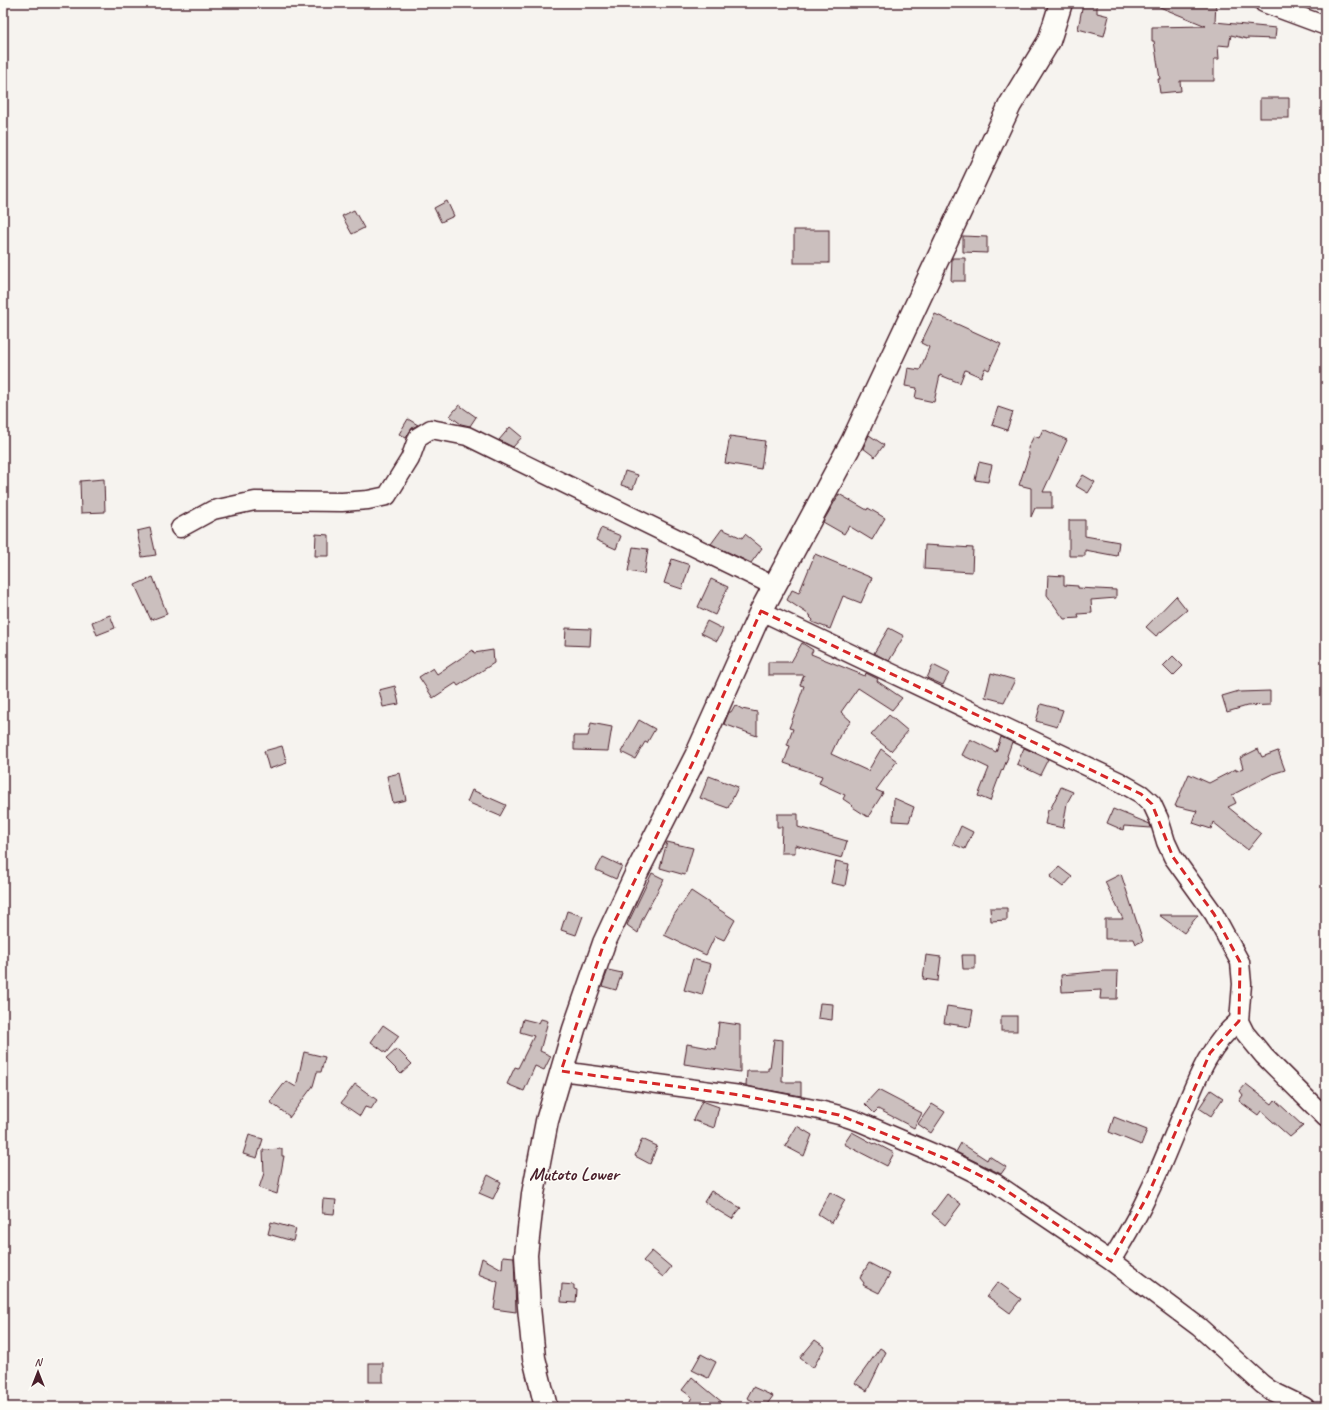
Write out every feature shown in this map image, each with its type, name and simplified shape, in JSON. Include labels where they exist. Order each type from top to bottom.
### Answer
[{"type":"street","points":[[546,1407],[534,1358],[529,1307],[526,1255],[533,1194],[547,1121],[561,1071],[604,943],[637,872],[696,756],[761,611],[852,442],[1010,105],[1049,41],[1061,3]]},
{"type":"street","points":[[1264,3],[1326,26]]},
{"type":"street","points":[[180,528],[214,510],[255,501],[342,502],[368,500],[387,496],[410,459],[418,437],[431,429],[468,436],[774,586]]},
{"type":"street","points":[[761,611],[1120,782],[1140,794],[1152,804],[1159,818],[1166,842],[1173,857],[1214,914],[1240,962],[1242,984],[1239,1021],[1245,1033],[1256,1047],[1326,1118]]},
{"type":"street","points":[[1111,1261],[1148,1195],[1194,1087],[1210,1054],[1220,1038],[1239,1021]]},
{"type":"street","points":[[561,1071],[740,1095],[839,1115],[949,1160],[995,1183],[1111,1261],[1199,1327],[1266,1387],[1305,1407]]},
{"type":"highlighted area","points":[[761,611],[1141,794],[1152,804],[1173,857],[1214,914],[1240,962],[1239,1021],[1210,1053],[1148,1195],[1111,1261],[995,1183],[949,1160],[839,1115],[740,1095],[561,1071],[604,943],[696,756]]},
{"type":"building","points":[[1083,3],[1097,3],[1097,13],[1109,16],[1104,36],[1078,29]]},
{"type":"building","points":[[1150,3],[1216,3],[1215,22],[1276,28],[1275,39],[1247,39],[1231,35],[1229,46],[1218,45],[1219,59],[1214,59],[1214,81],[1180,81],[1181,91],[1160,93],[1158,79],[1160,79],[1154,41],[1152,41],[1152,27],[1206,26]]},
{"type":"building","points":[[1260,98],[1289,98],[1289,118],[1260,118]]},
{"type":"building","points":[[447,201],[454,216],[441,222],[434,208]]},
{"type":"building","points":[[354,210],[364,228],[352,234],[342,216]]},
{"type":"building","points":[[794,230],[829,230],[829,263],[794,263]]},
{"type":"building","points":[[963,236],[987,237],[987,253],[963,252]]},
{"type":"building","points":[[952,258],[965,258],[965,281],[951,281]]},
{"type":"building","points":[[935,314],[1001,344],[989,370],[985,368],[981,377],[965,370],[960,383],[940,375],[934,402],[915,398],[917,388],[905,386],[908,368],[920,370],[929,347],[921,343]]},
{"type":"building","points":[[459,405],[476,417],[470,426],[461,424],[450,416]]},
{"type":"building","points":[[998,407],[1013,412],[1007,430],[992,425]]},
{"type":"building","points":[[408,419],[418,425],[412,428],[406,438],[399,434]]},
{"type":"building","points":[[510,427],[522,437],[513,447],[499,440]]},
{"type":"building","points":[[1043,429],[1067,440],[1043,492],[1052,492],[1052,508],[1035,508],[1031,517],[1031,488],[1019,485],[1029,455],[1028,448],[1034,436],[1039,438]]},
{"type":"building","points":[[869,435],[884,445],[875,457],[863,448]]},
{"type":"building","points":[[730,436],[765,441],[761,469],[725,463]]},
{"type":"building","points":[[979,462],[992,465],[988,482],[975,480]]},
{"type":"building","points":[[625,471],[638,475],[633,489],[621,485]]},
{"type":"building","points":[[1083,475],[1095,482],[1088,493],[1076,486]]},
{"type":"building","points":[[104,479],[105,512],[81,513],[80,481]]},
{"type":"building","points":[[839,494],[867,510],[868,508],[885,518],[872,540],[849,526],[844,534],[823,522]]},
{"type":"building","points":[[1069,520],[1085,520],[1085,536],[1119,542],[1117,556],[1085,550],[1085,556],[1069,556]]},
{"type":"building","points":[[150,528],[156,555],[142,557],[137,531]]},
{"type":"building","points":[[601,528],[621,536],[616,549],[596,540]]},
{"type":"building","points":[[722,529],[742,538],[745,534],[762,548],[751,563],[711,544]]},
{"type":"building","points":[[316,534],[329,535],[329,556],[315,556]]},
{"type":"building","points":[[925,545],[973,548],[972,572],[924,569]]},
{"type":"building","points":[[633,547],[648,549],[644,574],[628,571]]},
{"type":"building","points":[[815,554],[872,578],[861,603],[843,596],[830,629],[812,622],[813,620],[810,617],[811,616],[787,600],[792,590],[799,593]]},
{"type":"building","points":[[672,559],[690,565],[682,589],[664,583]]},
{"type":"building","points":[[1048,575],[1064,576],[1064,585],[1078,586],[1078,588],[1116,590],[1116,598],[1091,600],[1092,613],[1078,614],[1079,618],[1064,619],[1047,595]]},
{"type":"building","points":[[153,577],[167,614],[151,620],[135,585]]},
{"type":"building","points":[[711,579],[728,587],[715,615],[698,607]]},
{"type":"building","points":[[1176,596],[1187,610],[1156,636],[1146,627]]},
{"type":"building","points":[[110,615],[115,628],[97,635],[92,622]]},
{"type":"building","points":[[707,621],[723,629],[717,641],[701,633]]},
{"type":"building","points":[[566,628],[591,629],[590,646],[565,645]]},
{"type":"building","points":[[889,628],[904,636],[889,661],[874,653]]},
{"type":"building","points":[[802,643],[813,650],[811,654],[865,676],[866,673],[878,679],[877,681],[902,698],[892,710],[858,688],[841,712],[851,721],[840,735],[831,754],[868,771],[881,749],[897,761],[876,790],[883,793],[868,817],[843,799],[845,795],[819,783],[822,776],[784,763],[790,746],[787,745],[793,729],[789,728],[804,686],[800,685],[804,675],[768,675],[768,662],[791,662]]},
{"type":"building","points":[[473,650],[474,653],[493,650],[494,663],[458,686],[456,683],[433,698],[419,677],[433,668],[437,674]]},
{"type":"building","points":[[1173,656],[1183,666],[1173,676],[1163,666]]},
{"type":"building","points":[[933,665],[949,673],[943,685],[927,678]]},
{"type":"building","points":[[991,673],[1015,680],[1004,702],[985,697]]},
{"type":"building","points":[[395,686],[399,704],[383,707],[379,690]]},
{"type":"building","points":[[1239,691],[1270,691],[1270,705],[1247,706],[1227,712],[1222,696]]},
{"type":"building","points":[[1041,704],[1063,710],[1057,727],[1036,721]]},
{"type":"building","points":[[735,705],[742,709],[757,712],[757,736],[724,724],[729,712],[731,712]]},
{"type":"building","points":[[889,715],[908,731],[891,751],[871,735]]},
{"type":"building","points":[[639,720],[655,729],[635,759],[621,752]]},
{"type":"building","points":[[591,723],[612,727],[608,751],[574,750],[574,736],[588,736]]},
{"type":"building","points":[[1001,737],[1012,742],[1007,756],[1008,757],[990,801],[978,796],[989,768],[962,755],[970,739],[996,752]]},
{"type":"building","points":[[282,746],[287,763],[269,769],[264,751]]},
{"type":"building","points":[[1024,748],[1048,759],[1040,775],[1017,764]]},
{"type":"building","points":[[1258,749],[1262,757],[1278,751],[1285,770],[1272,774],[1232,795],[1236,803],[1228,807],[1261,834],[1248,850],[1213,822],[1211,829],[1193,823],[1197,811],[1175,806],[1189,774],[1209,783],[1236,769],[1236,771],[1243,768],[1240,758]]},
{"type":"building","points":[[400,773],[406,800],[393,803],[387,776]]},
{"type":"building","points":[[709,776],[738,787],[728,808],[700,798]]},
{"type":"building","points":[[1061,787],[1073,792],[1067,803],[1063,828],[1045,824],[1048,810],[1050,810]]},
{"type":"building","points":[[472,790],[506,805],[500,816],[467,802]]},
{"type":"building","points":[[894,798],[914,807],[909,822],[893,821]]},
{"type":"building","points":[[1113,809],[1150,824],[1151,828],[1124,826],[1123,830],[1107,823]]},
{"type":"building","points":[[777,814],[798,814],[798,827],[847,841],[842,858],[795,845],[795,853],[781,853],[782,827],[777,827]]},
{"type":"building","points":[[961,826],[973,832],[965,849],[953,844]]},
{"type":"building","points":[[667,842],[693,848],[685,875],[660,868]]},
{"type":"building","points":[[603,857],[622,866],[616,879],[596,870]]},
{"type":"building","points":[[836,861],[849,864],[845,886],[831,883]]},
{"type":"building","points":[[1059,867],[1072,877],[1063,887],[1050,877]]},
{"type":"building","points":[[652,873],[664,879],[642,920],[638,933],[627,925]]},
{"type":"building","points":[[1121,874],[1143,941],[1136,944],[1134,939],[1105,939],[1105,919],[1123,919],[1105,882]]},
{"type":"building","points":[[691,891],[735,920],[724,940],[715,936],[706,955],[664,935],[674,915]]},
{"type":"building","points":[[990,908],[1007,908],[1007,920],[991,921]]},
{"type":"building","points":[[567,911],[583,916],[576,935],[561,930]]},
{"type":"building","points":[[1159,915],[1198,915],[1184,933]]},
{"type":"building","points":[[926,955],[941,957],[938,981],[923,979]]},
{"type":"building","points":[[962,955],[975,955],[975,969],[963,969]]},
{"type":"building","points":[[693,959],[711,964],[702,995],[684,990]]},
{"type":"building","points":[[608,970],[622,973],[616,990],[602,986]]},
{"type":"building","points":[[1118,971],[1117,999],[1100,999],[1101,990],[1062,992],[1061,975]]},
{"type":"building","points":[[820,1003],[833,1004],[832,1020],[818,1018]]},
{"type":"building","points":[[947,1006],[973,1010],[970,1027],[944,1023]]},
{"type":"building","points":[[1001,1016],[1017,1016],[1017,1031],[1001,1031]]},
{"type":"building","points":[[523,1019],[539,1023],[541,1019],[548,1021],[540,1051],[551,1056],[544,1070],[535,1066],[524,1091],[507,1084],[515,1067],[518,1068],[534,1036],[520,1032]]},
{"type":"building","points":[[719,1022],[740,1025],[740,1072],[684,1064],[687,1044],[716,1049]]},
{"type":"building","points":[[383,1025],[399,1036],[386,1053],[371,1042]]},
{"type":"building","points":[[774,1039],[783,1040],[782,1082],[801,1082],[801,1096],[746,1086],[747,1071],[768,1071],[768,1068],[770,1068]]},
{"type":"building","points":[[397,1049],[412,1064],[401,1074],[386,1059]]},
{"type":"building","points":[[304,1052],[325,1057],[321,1072],[317,1072],[313,1086],[289,1118],[289,1116],[270,1102],[286,1081],[296,1087]]},
{"type":"building","points":[[355,1084],[377,1100],[371,1109],[365,1107],[360,1116],[341,1103]]},
{"type":"building","points":[[1246,1084],[1272,1104],[1275,1100],[1303,1126],[1290,1137],[1261,1111],[1258,1115],[1239,1101],[1243,1095],[1240,1091]]},
{"type":"building","points":[[878,1090],[922,1113],[914,1128],[878,1109],[874,1113],[865,1104]]},
{"type":"building","points":[[1211,1090],[1223,1098],[1211,1116],[1199,1108]]},
{"type":"building","points":[[702,1101],[719,1107],[714,1128],[693,1120]]},
{"type":"building","points":[[932,1104],[945,1112],[931,1133],[918,1124]]},
{"type":"building","points":[[1114,1117],[1147,1130],[1141,1145],[1109,1132]]},
{"type":"building","points":[[797,1126],[812,1135],[804,1156],[785,1146]]},
{"type":"building","points":[[852,1132],[894,1153],[887,1166],[844,1144]]},
{"type":"building","points":[[249,1135],[263,1139],[257,1158],[243,1154]]},
{"type":"building","points":[[642,1139],[657,1146],[650,1164],[635,1156]]},
{"type":"building","points":[[961,1143],[987,1160],[989,1156],[1006,1167],[1001,1174],[956,1152]]},
{"type":"building","points":[[282,1149],[282,1156],[284,1156],[277,1194],[259,1188],[264,1173],[263,1150]]},
{"type":"building","points":[[488,1175],[501,1182],[493,1199],[479,1193]]},
{"type":"building","points":[[711,1191],[741,1208],[732,1219],[704,1202]]},
{"type":"building","points":[[830,1192],[845,1200],[832,1223],[818,1214]]},
{"type":"building","points":[[947,1194],[961,1204],[945,1225],[932,1214]]},
{"type":"building","points":[[323,1199],[336,1200],[334,1214],[322,1213]]},
{"type":"building","points":[[271,1222],[296,1229],[293,1241],[268,1234]]},
{"type":"building","points":[[652,1251],[671,1267],[663,1277],[643,1261]]},
{"type":"building","points":[[503,1256],[514,1257],[516,1312],[494,1309],[498,1282],[478,1274],[482,1258],[502,1269]]},
{"type":"building","points":[[869,1263],[890,1274],[879,1293],[863,1285],[864,1283],[860,1278]]},
{"type":"building","points":[[998,1282],[1021,1299],[1010,1313],[987,1296]]},
{"type":"building","points":[[562,1284],[574,1285],[574,1289],[577,1290],[576,1303],[561,1302]]},
{"type":"building","points":[[815,1340],[825,1347],[813,1368],[800,1358]]},
{"type":"building","points":[[880,1348],[886,1352],[867,1391],[855,1383]]},
{"type":"building","points":[[701,1354],[716,1362],[708,1378],[692,1370]]},
{"type":"building","points":[[369,1363],[383,1363],[383,1382],[369,1382]]},
{"type":"building","points":[[692,1377],[728,1407],[687,1407],[692,1397],[682,1390]]},
{"type":"building","points":[[753,1387],[773,1396],[765,1407],[747,1398]]},
{"type":"district","name":"Mutoto Lower","points":[[574,1173]]}]
